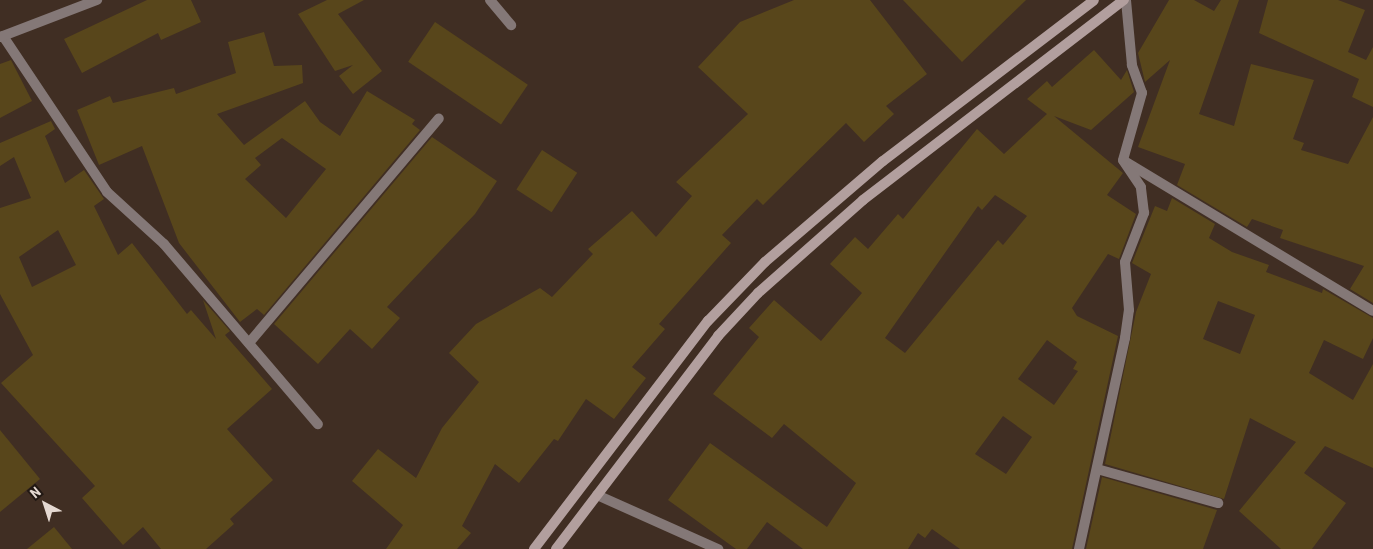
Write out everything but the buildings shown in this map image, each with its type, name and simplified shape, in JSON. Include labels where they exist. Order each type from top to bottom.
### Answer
[{"type":"main road","points":[[534,549],[708,321],[764,262],[883,161],[1094,0]]},
{"type":"main road","points":[[556,549],[718,336],[758,293],[863,200],[1125,0]]},
{"type":"street","points":[[97,0],[1,36],[107,192],[164,244],[318,424]]},
{"type":"street","points":[[490,0],[511,25]]},
{"type":"street","points":[[1079,549],[1129,310],[1125,262],[1144,213],[1141,187],[1124,160],[1142,93],[1132,65],[1125,0]]},
{"type":"street","points":[[249,343],[439,118]]},
{"type":"street","points":[[1124,160],[1373,311]]},
{"type":"street","points":[[1097,469],[1218,503]]},
{"type":"street","points":[[597,495],[718,549]]}]
